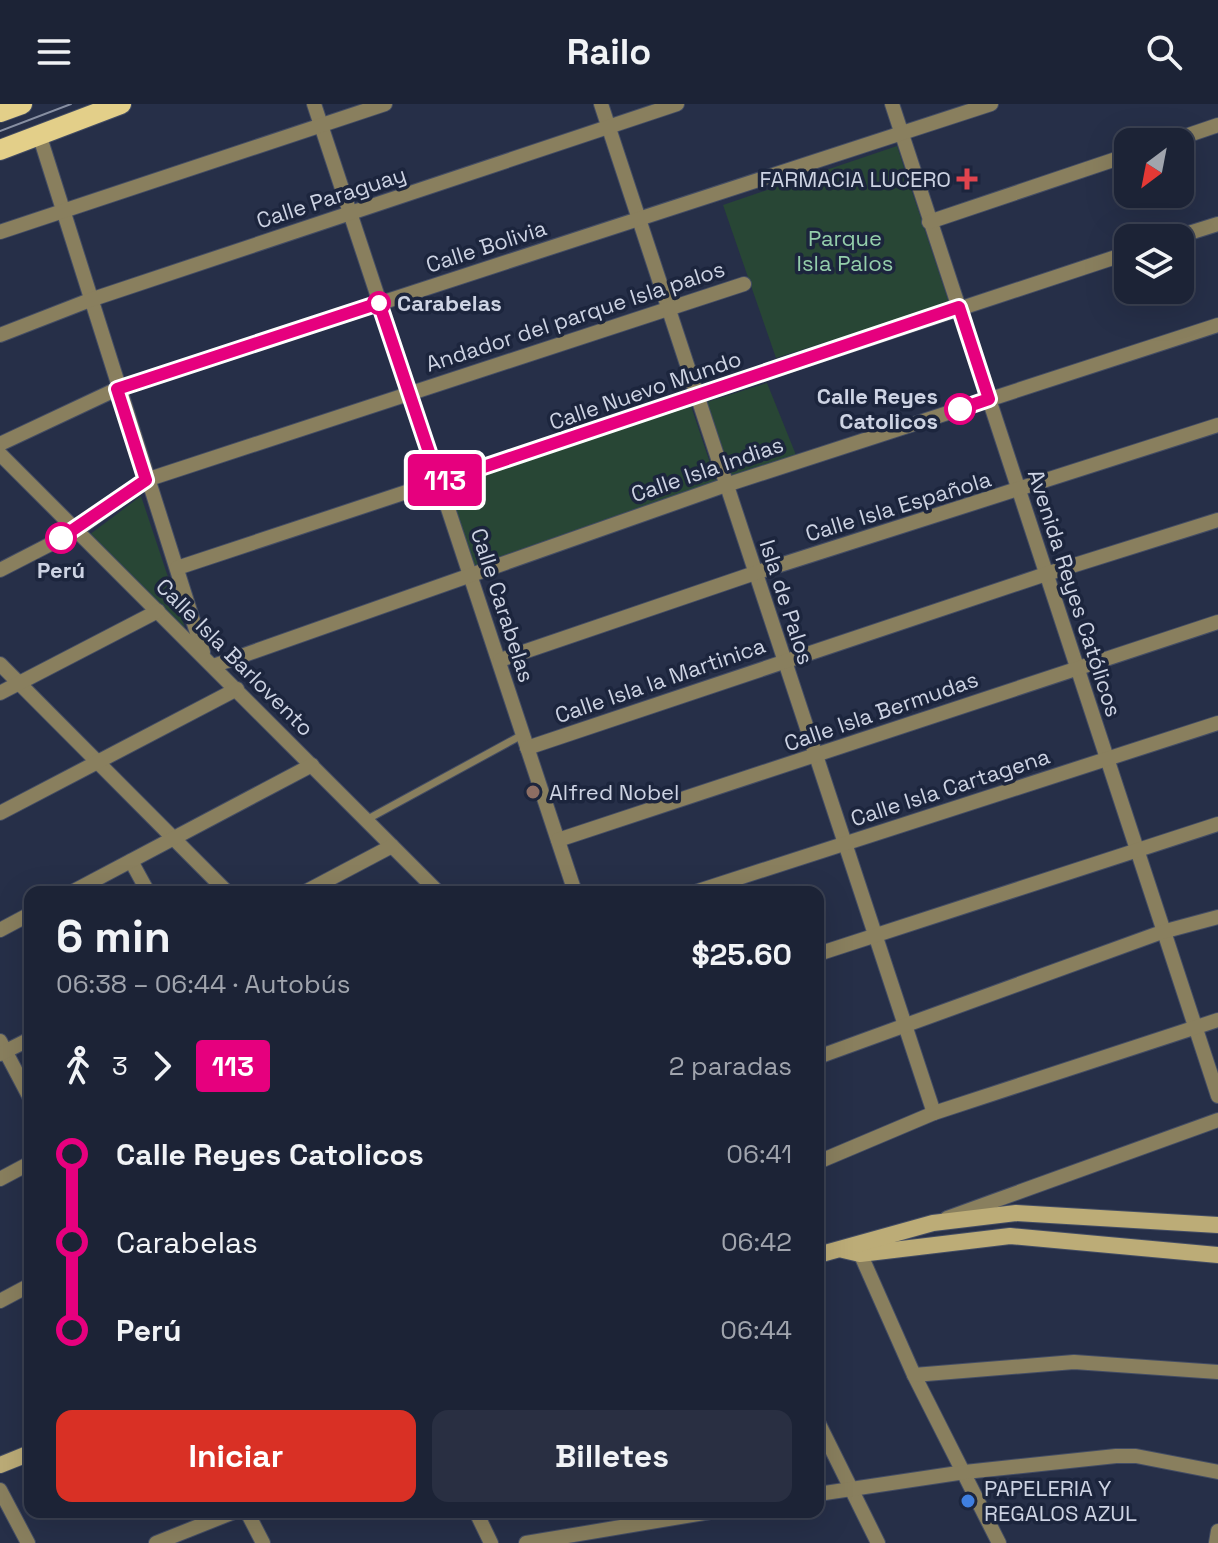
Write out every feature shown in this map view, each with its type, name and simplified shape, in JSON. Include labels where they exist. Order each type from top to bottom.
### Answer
[{"type":"main road","points":[[0,112],[22,104]]},
{"type":"main road","points":[[0,150],[121,104]]},
{"type":"main road","points":[[852,1249],[933,1223],[1016,1213],[1218,1225]]},
{"type":"main road","points":[[824,1254],[1010,1236],[1218,1255]]},
{"type":"main road","points":[[0,1465],[24,1455]]},
{"type":"street","name":"Calle Carabelas","points":[[314,104],[573,886]]},
{"type":"street","points":[[0,232],[385,104]]},
{"type":"street","name":"Isla de Palos","points":[[601,104],[934,1113]]},
{"type":"street","name":"Calle Paraguay","points":[[0,335],[90,300],[677,104]]},
{"type":"street","name":"Avenida Reyes Católicos","points":[[892,104],[1218,1096]]},
{"type":"street","name":"Calle Bolivia","points":[[0,444],[117,389],[991,104]]},
{"type":"street","points":[[1194,133],[1218,125]]},
{"type":"street","points":[[39,134],[146,480],[209,661]]},
{"type":"street","points":[[929,222],[1114,160]]},
{"type":"street","points":[[1194,231],[1218,224]]},
{"type":"street","name":"Calle Nuevo Mundo","points":[[177,568],[1114,257]]},
{"type":"street","name":"Andador del parque Isla palos","points":[[0,570],[74,532],[146,480],[744,284]]},
{"type":"street","name":"Calle Isla Indias","points":[[209,661],[726,485],[1218,325]]},
{"type":"street","name":"Calle Isla Española","points":[[500,660],[755,573],[1218,425]]},
{"type":"street","name":"Calle Isla Barlovento","points":[[0,454],[74,532],[209,661],[432,886]]},
{"type":"street","name":"Calle Isla la Martinica","points":[[524,742],[784,662],[1218,520]]},
{"type":"street","points":[[0,693],[158,611]]},
{"type":"street","name":"Calle Isla Bermudas","points":[[558,840],[1218,622]]},
{"type":"street","points":[[0,664],[221,886]]},
{"type":"street","points":[[0,813],[237,689]]},
{"type":"street","name":"Calle Isla Cartagena","points":[[714,886],[1218,723]]},
{"type":"street","points":[[83,886],[312,765]]},
{"type":"street","points":[[824,952],[1218,824]]},
{"type":"street","points":[[316,886],[392,846]]},
{"type":"street","points":[[131,861],[145,886]]},
{"type":"street","points":[[0,930],[24,917]]},
{"type":"street","points":[[824,1055],[904,1023],[1162,932],[1218,917]]},
{"type":"street","points":[[824,1159],[934,1113],[1218,1020]]},
{"type":"street","points":[[24,1041],[2,1049],[24,1088]]},
{"type":"street","points":[[933,1223],[1218,1120]]},
{"type":"street","points":[[0,1179],[24,1166]]},
{"type":"street","points":[[852,1249],[999,1543]]},
{"type":"street","points":[[0,1301],[24,1288]]},
{"type":"street","points":[[914,1375],[1074,1362],[1218,1372]]},
{"type":"street","points":[[824,1434],[878,1543]]},
{"type":"street","points":[[824,1493],[965,1472],[1126,1456],[1218,1472]]},
{"type":"street","points":[[0,1490],[28,1543]]},
{"type":"street","points":[[156,1543],[219,1518]]},
{"type":"street","points":[[250,1518],[263,1543]]},
{"type":"street","points":[[479,1518],[491,1543]]},
{"type":"street","points":[[526,1543],[674,1518]]},
{"type":"street","points":[[1216,1543],[1218,1531]]},
{"type":"lane","points":[[366,820],[524,742]]},
{"type":"green space","name":"Parque Isla Palos","points":[[897,146],[949,303],[776,358],[723,205]]},
{"type":"green space","points":[[767,383],[796,455],[732,476],[707,402]]},
{"type":"green space","points":[[691,406],[716,481],[475,566],[448,488]]},
{"type":"green space","points":[[141,496],[185,628],[89,535]]},
{"type":"tram line","points":[[0,131],[71,104]]},
{"type":"bus line","name":"113","points":[[61,538],[146,480],[117,389],[379,303],[439,482],[959,307],[989,399],[960,409]]},
{"type":"place","name":"FARMACIA LUCERO","points":[[967,179]]},
{"type":"place","name":"Carabelas","points":[[379,303]]},
{"type":"place","name":"Calle Reyes Catolicos","points":[[960,409]]},
{"type":"place","name":"Perú","points":[[61,538]]},
{"type":"place","name":"Alfred Nobel","points":[[533,792]]},
{"type":"place","name":"PAPELERIA Y REGALOS AZUL","points":[[968,1501]]}]
